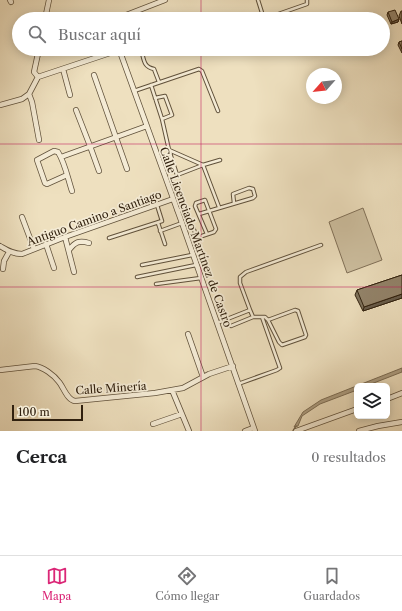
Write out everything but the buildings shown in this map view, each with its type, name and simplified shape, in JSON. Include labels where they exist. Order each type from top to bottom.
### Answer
[{"type":"street","points":[[46,12],[49,0]]},
{"type":"street","points":[[134,12],[165,0]]},
{"type":"street","points":[[37,56],[34,72],[38,77]]},
{"type":"street","points":[[0,105],[22,99],[29,94],[38,77],[101,56]]},
{"type":"street","name":"Calle Licenciado Martínez de Castro","points":[[121,56],[182,223],[216,323],[233,366],[254,429]]},
{"type":"street","points":[[63,69],[70,95]]},
{"type":"street","points":[[94,75],[127,169]]},
{"type":"street","points":[[29,94],[32,102],[39,140]]},
{"type":"street","points":[[76,110],[98,172]]},
{"type":"street","points":[[61,157],[147,126]]},
{"type":"street","points":[[67,175],[47,184],[45,183],[37,160],[56,151],[61,157],[67,175],[72,191]]},
{"type":"street","name":"Antiguo Camino a Santiago","points":[[9,252],[22,254],[173,199]]},
{"type":"street","points":[[22,217],[34,249]]},
{"type":"street","points":[[66,237],[74,272]]},
{"type":"street","points":[[69,250],[77,241],[89,243]]},
{"type":"street","points":[[46,244],[54,268]]},
{"type":"street","points":[[0,246],[9,252],[4,261],[3,269]]},
{"type":"street","points":[[188,334],[203,377]]},
{"type":"street","name":"Calle Minería","points":[[0,370],[35,366],[40,367],[58,380],[72,401],[172,390],[192,384],[203,377],[233,366]]},
{"type":"street","points":[[172,390],[189,431]]},
{"type":"street","points":[[390,398],[402,393]]},
{"type":"street","points":[[296,431],[354,410]]},
{"type":"street","points":[[153,424],[182,414]]},
{"type":"street","points":[[359,431],[402,422]]},
{"type":"street","points":[[245,431],[254,429]]},
{"type":"lane","points":[[258,0],[262,12]]},
{"type":"lane","points":[[284,12],[307,4],[307,0]]},
{"type":"lane","points":[[143,56],[146,65],[154,69],[159,82]]},
{"type":"lane","points":[[134,91],[199,68],[202,71],[218,111]]},
{"type":"lane","points":[[151,84],[177,175],[220,160]]},
{"type":"lane","points":[[155,98],[166,96],[172,115],[162,119]]},
{"type":"lane","points":[[169,150],[203,165],[219,207]]},
{"type":"lane","points":[[198,214],[234,203],[255,196],[253,189],[249,188],[233,194],[234,203]]},
{"type":"lane","points":[[177,211],[185,209],[197,237],[214,232],[216,229],[207,202],[204,200],[196,203],[198,214],[207,234]]},
{"type":"lane","points":[[109,238],[162,221],[157,205]]},
{"type":"lane","points":[[158,223],[164,244]]},
{"type":"lane","points":[[160,231],[182,223]]},
{"type":"lane","points":[[253,317],[240,283],[240,277],[246,272],[320,245]]},
{"type":"lane","points":[[142,265],[193,254]]},
{"type":"lane","points":[[137,277],[196,265]]},
{"type":"lane","points":[[156,284],[201,278]]},
{"type":"lane","points":[[216,323],[250,310]]},
{"type":"lane","points":[[231,326],[253,317],[262,317],[268,320],[282,345],[305,337],[306,335],[298,311],[295,310],[268,320]]},
{"type":"lane","points":[[238,384],[280,368],[262,317]]},
{"type":"shaded area","points":[[363,208],[382,260],[347,273],[329,222]]},
{"type":"shaded area","points":[[402,368],[402,372],[374,383],[364,383]]},
{"type":"shaded area","points":[[354,387],[354,391],[320,404],[302,416],[298,426],[294,427],[303,412],[321,400]]},
{"type":"waterway","points":[[293,431],[296,426]]}]
